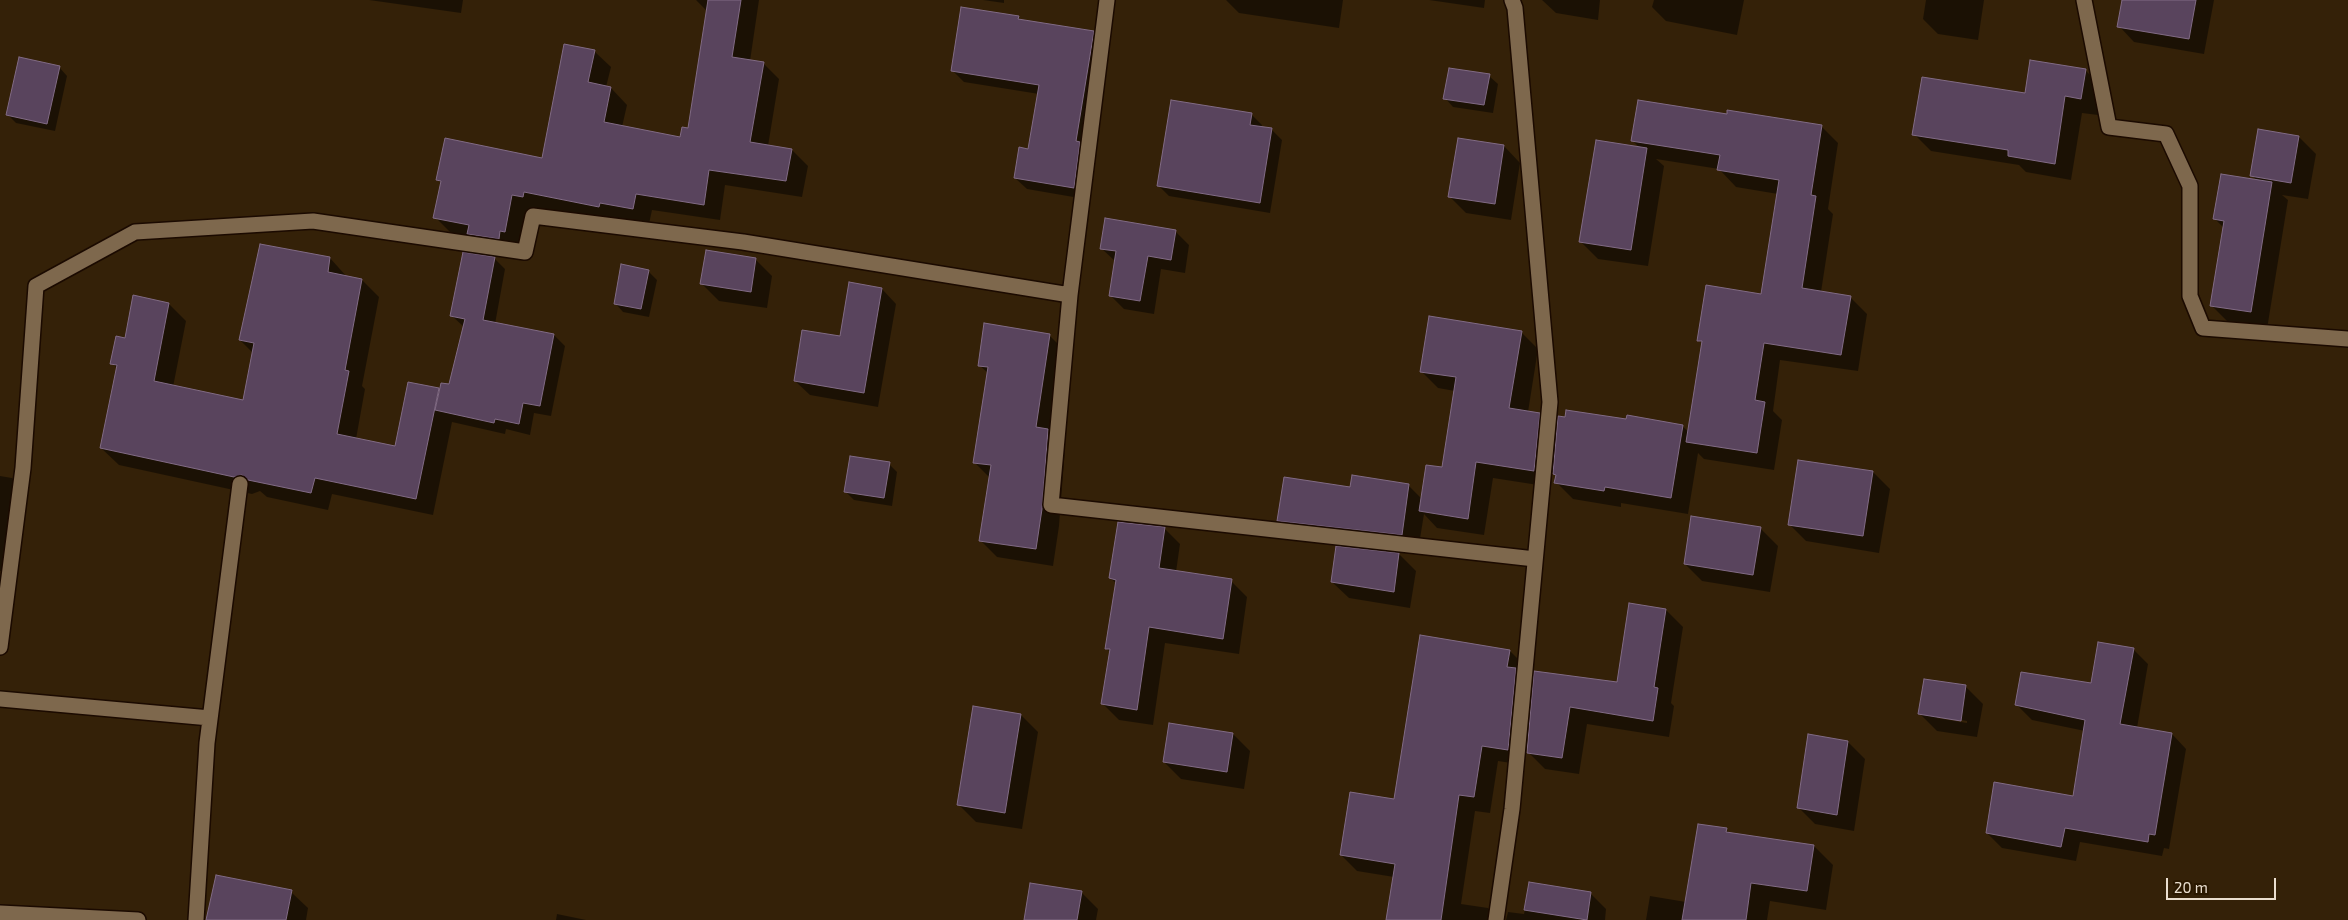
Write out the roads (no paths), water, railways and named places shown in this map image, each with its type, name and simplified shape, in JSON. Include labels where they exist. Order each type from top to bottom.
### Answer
[{"type":"street","points":[[1107,0],[1070,295],[1051,505],[1535,559]]},
{"type":"street","points":[[1496,920],[1512,809],[1550,402],[1515,8],[1512,0]]},
{"type":"street","points":[[2084,0],[2109,127],[2166,134],[2190,186],[2190,296],[2204,328],[2348,339]]},
{"type":"street","points":[[0,647],[23,468],[36,286],[134,232],[313,221],[525,252],[533,216],[743,242],[1070,295]]},
{"type":"street","points":[[196,920],[210,718],[240,484]]},
{"type":"street","points":[[0,699],[210,718]]},
{"type":"street","points":[[0,914],[138,920]]}]
